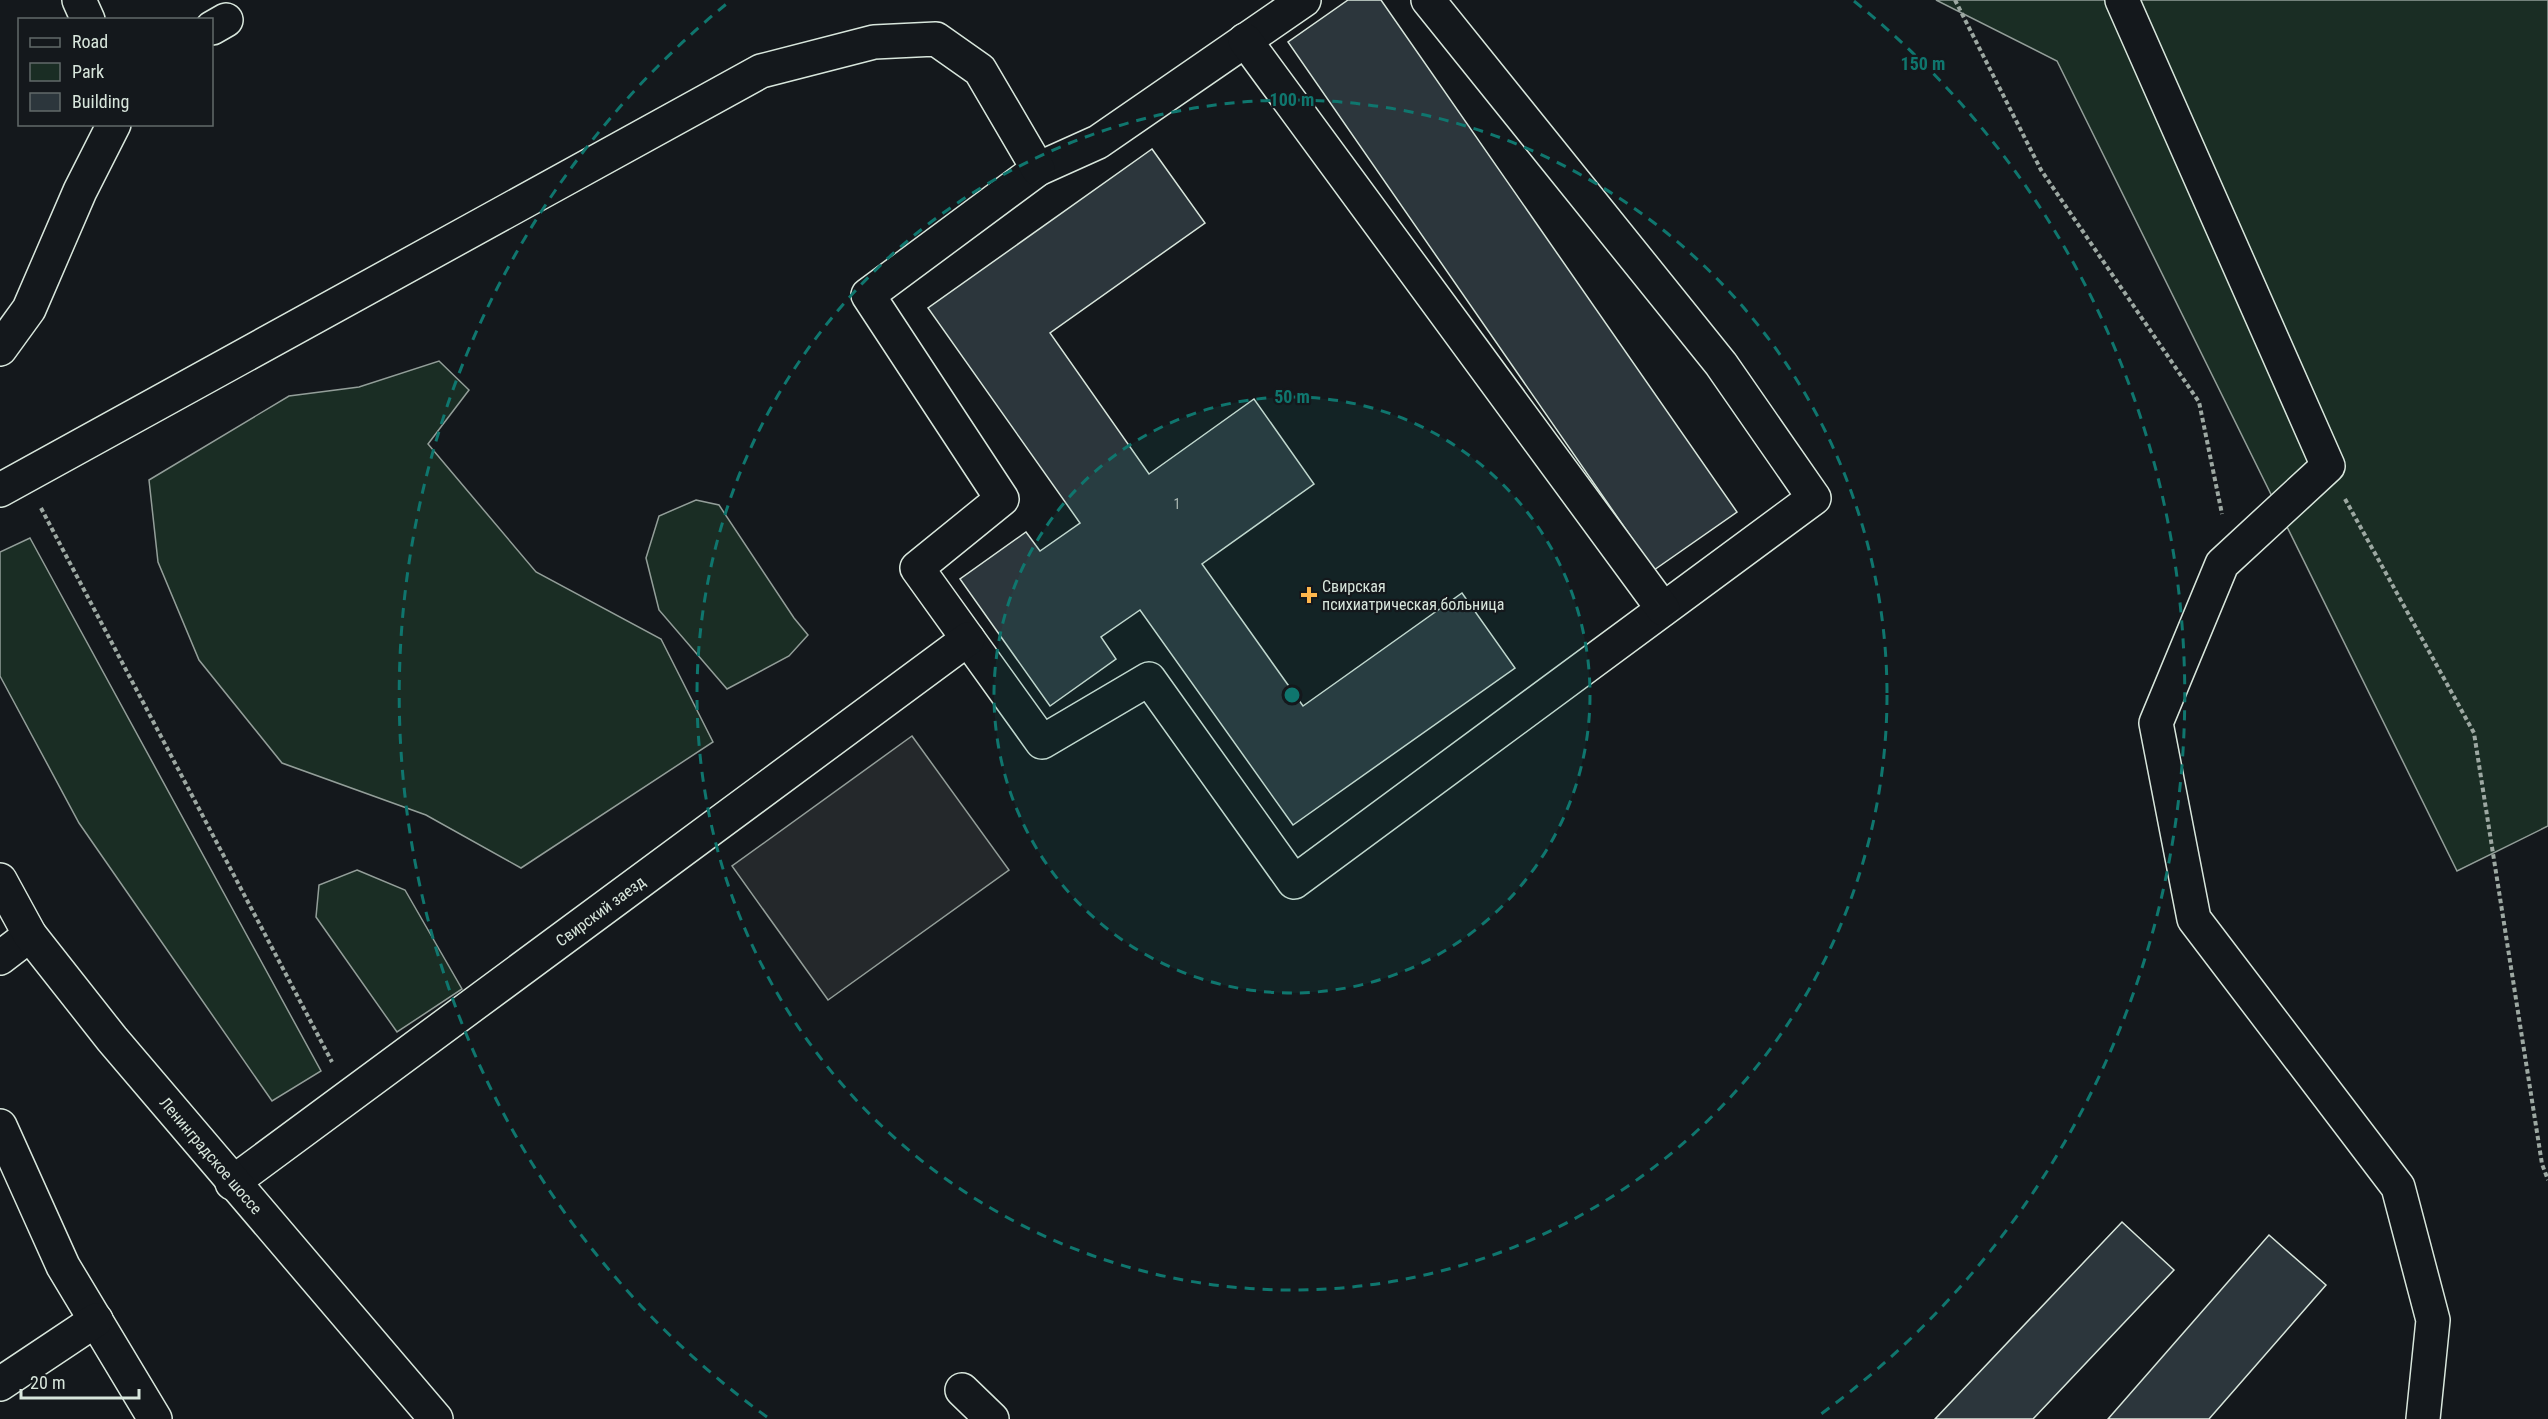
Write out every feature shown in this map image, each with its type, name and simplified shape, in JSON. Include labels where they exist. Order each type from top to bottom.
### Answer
[{"type":"street","points":[[79,0],[87,18]]},
{"type":"street","points":[[1304,0],[1098,142],[1038,169],[868,295],[1002,500],[917,568],[1042,742],[1149,679],[1294,882],[1814,498],[1721,364],[1428,0]]},
{"type":"street","points":[[2122,0],[2328,466],[2222,564],[2156,723],[2194,919],[2398,1187],[2433,1320],[2423,1419]]},
{"type":"street","points":[[12,484],[761,71],[874,42],[936,39],[980,70],[1038,169]]},
{"type":"street","points":[[1245,40],[1663,609]]},
{"type":"street","points":[[0,349],[29,309],[80,191],[113,126]]},
{"type":"street","name":"Свирский заезд","points":[[232,1183],[968,639]]},
{"type":"street","name":"Ленинградское шоссе","points":[[0,880],[30,935],[112,1040],[436,1419]]},
{"type":"street","points":[[0,957],[30,935]]},
{"type":"street","points":[[0,1126],[63,1266],[155,1419]]},
{"type":"street","points":[[0,1384],[96,1320]]},
{"type":"street","points":[[962,1390],[992,1419]]},
{"type":"path","points":[[1955,0],[2041,170],[2199,402],[2230,556]]},
{"type":"path","points":[[2328,466],[2474,733],[2542,1164],[2548,1180]]},
{"type":"path","points":[[12,484],[349,1095]]},
{"type":"green space","points":[[1936,0],[2548,0],[2548,826],[2457,871],[2057,61]]},
{"type":"green space","points":[[439,361],[469,390],[428,444],[536,572],[661,639],[713,742],[521,868],[426,815],[282,763],[199,660],[158,562],[149,480],[289,396],[359,387]]},
{"type":"green space","points":[[696,500],[719,505],[794,618],[808,635],[789,656],[727,689],[659,610],[646,558],[659,516]]},
{"type":"green space","points":[[30,538],[321,1071],[272,1101],[79,823],[0,676],[0,552]]},
{"type":"green space","points":[[357,870],[405,890],[462,989],[397,1032],[316,917],[319,885]]},
{"type":"shaded area","points":[[912,736],[1009,870],[828,1000],[732,866]]},
{"type":"building","points":[[1348,0],[1381,0],[1737,512],[1654,570],[1288,42]]},
{"type":"building","points":[[1152,149],[1205,223],[1050,333],[1149,474],[1254,399],[1314,484],[1202,564],[1303,706],[1462,593],[1515,668],[1293,825],[1140,610],[1101,637],[1116,659],[1050,706],[960,579],[1026,532],[1040,551],[1080,523],[928,308]]},
{"type":"building","points":[[2122,1222],[2174,1270],[2033,1419],[1935,1419]]},
{"type":"building","points":[[2269,1235],[2326,1285],[2209,1419],[2108,1419]]},
{"type":"place","name":"Свирская психиатрическая больница","points":[[1309,595]]}]
